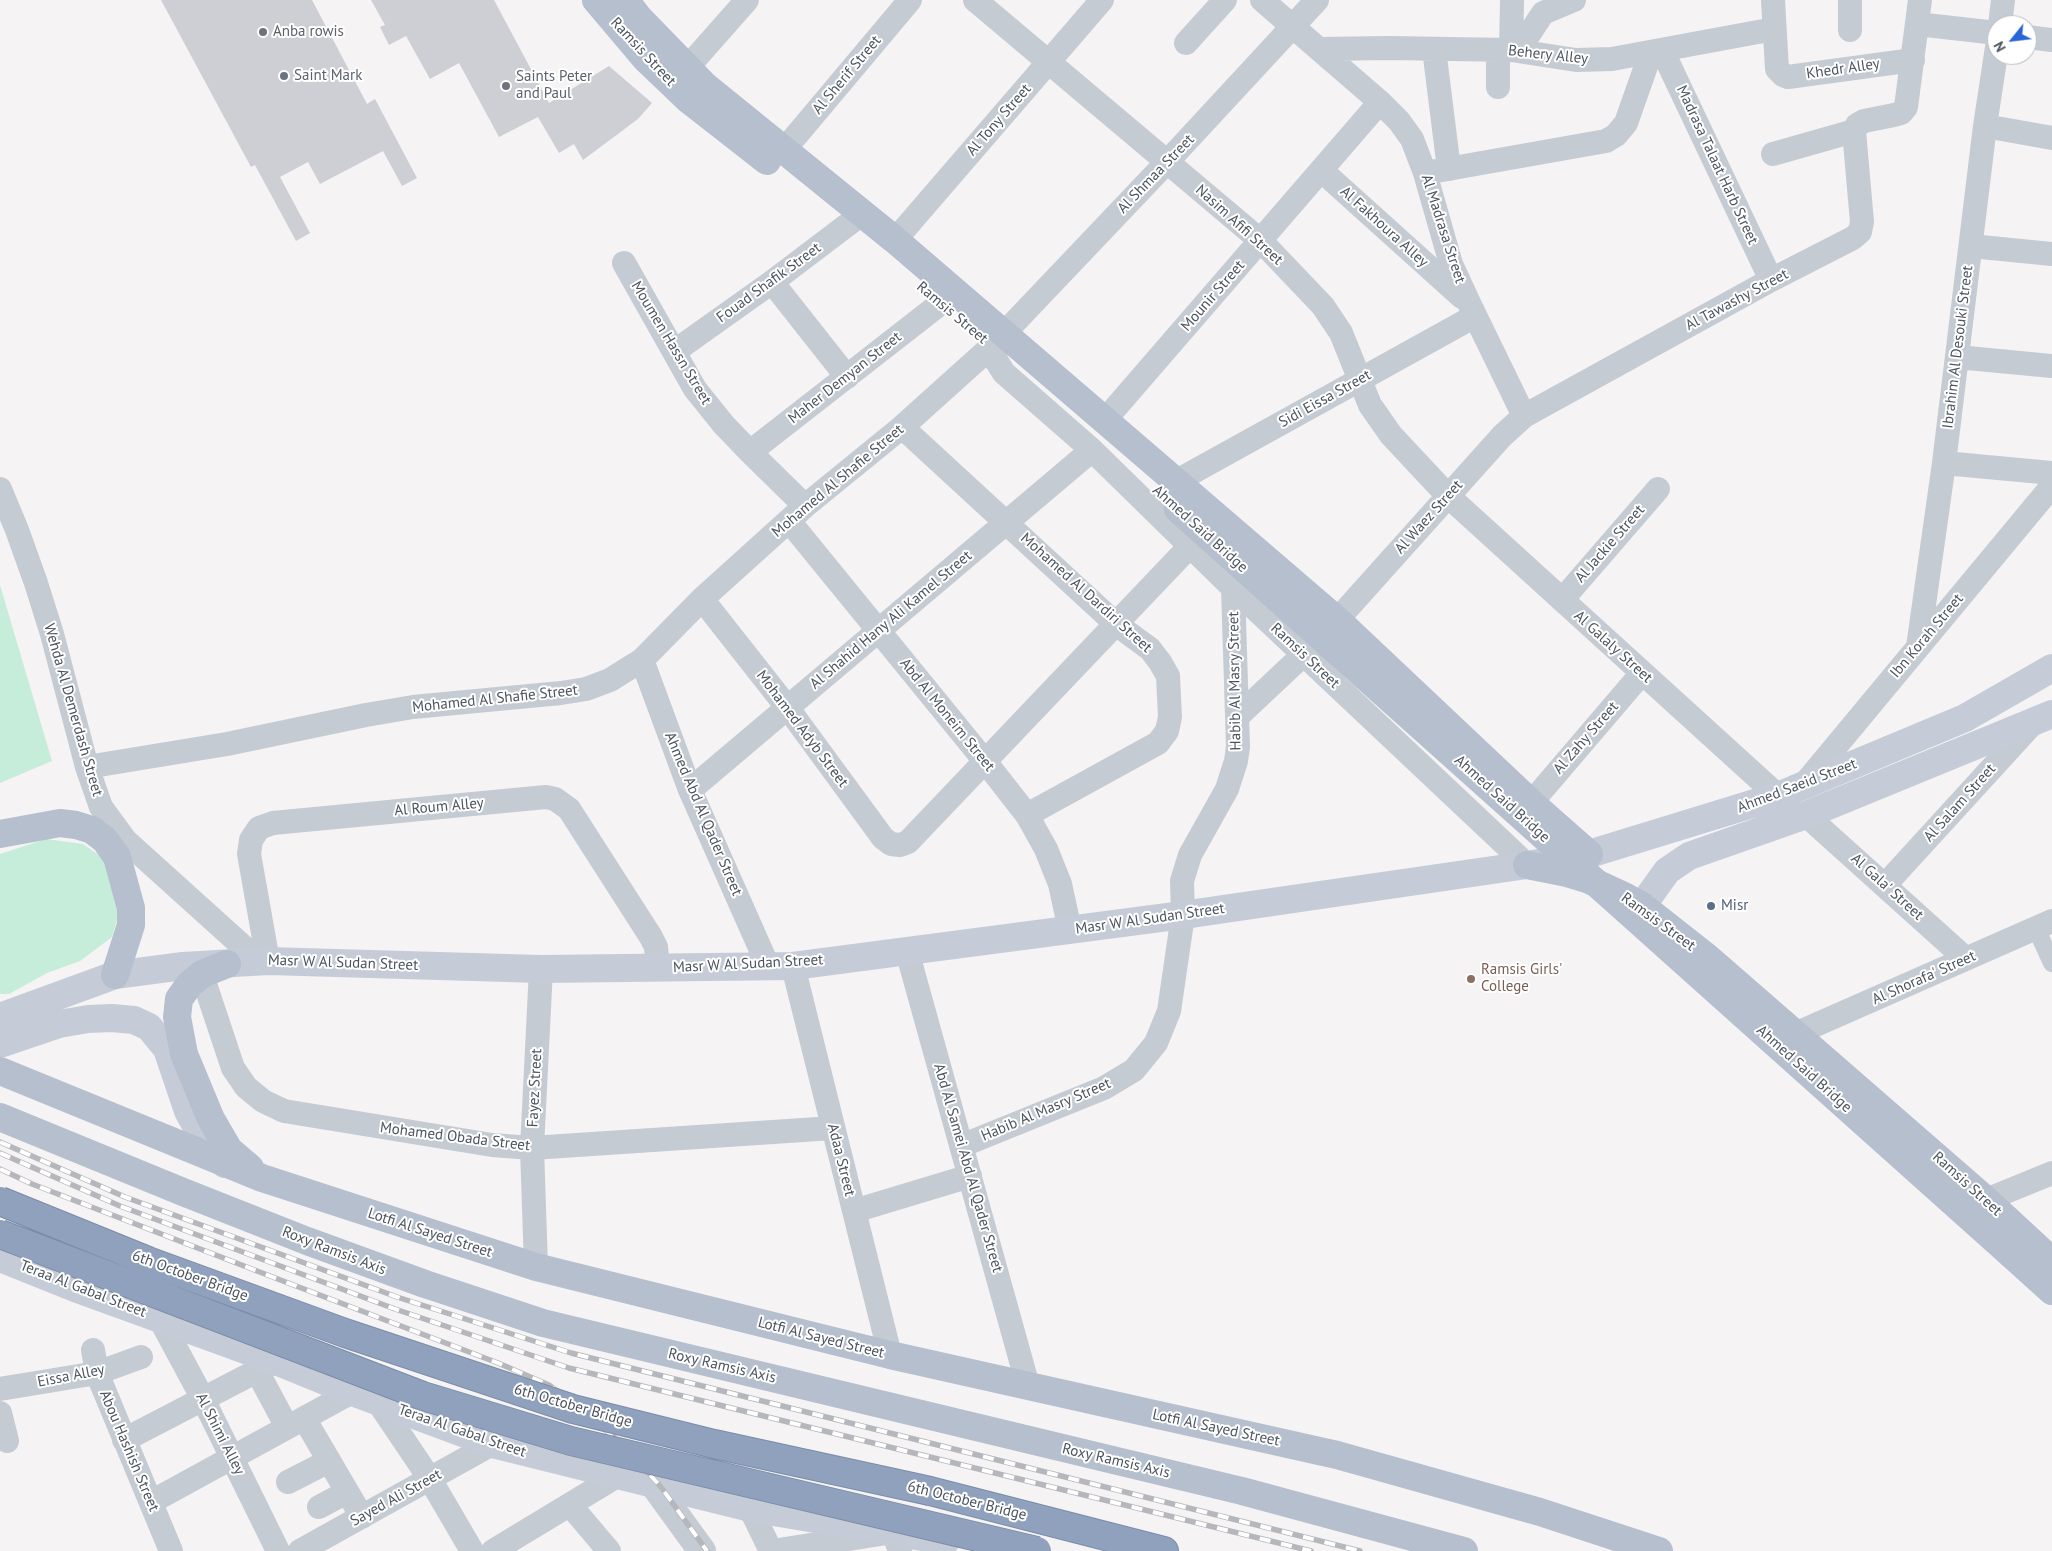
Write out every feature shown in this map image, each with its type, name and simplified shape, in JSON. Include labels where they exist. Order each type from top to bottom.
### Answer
[{"type":"highway","name":"6th October Bridge","points":[[0,1201],[148,1261],[335,1330],[573,1409],[714,1444],[930,1491],[1164,1551]]},
{"type":"highway","name":"6th October Bridge","points":[[0,1234],[423,1396],[571,1441],[1037,1551]]},
{"type":"main road","name":"Ramsis Street","points":[[596,0],[645,58],[689,100],[855,219],[895,240],[997,340]]},
{"type":"main road","name":"Ramsis Street","points":[[625,0],[639,18],[710,91],[784,150],[941,303],[997,340],[1104,421],[1336,620],[1530,802],[1589,854]]},
{"type":"main road","name":"Ahmed Said Bridge","points":[[997,340],[1178,509],[2052,1290]]},
{"type":"main road","name":"Ahmed Saeid Street","points":[[1527,866],[1589,854],[1790,791],[1965,718],[2052,668]]},
{"type":"main road","points":[[1965,718],[2052,683]]},
{"type":"main road","name":"Ahmed Saeid Street","points":[[1642,906],[1667,871],[1689,856],[1806,815],[2043,718]]},
{"type":"main road","points":[[0,834],[60,823],[76,824],[110,834],[131,908],[131,925],[115,975]]},
{"type":"main road","name":"Ramsis Street","points":[[1527,866],[1547,868],[1587,879],[1642,906],[1708,958],[1986,1200],[2052,1261]]},
{"type":"main road","name":"Masr W Al Sudan Street","points":[[200,970],[227,964],[264,961],[541,969],[780,966],[1183,915],[1527,866]]},
{"type":"main road","points":[[0,1018],[115,975],[183,966],[200,970],[179,999],[177,1017],[184,1054],[211,1119],[229,1150],[262,1178]]},
{"type":"main road","points":[[0,1044],[59,1024],[88,1019],[112,1018],[134,1020],[149,1027],[167,1050],[188,1111],[205,1142],[225,1164]]},
{"type":"main road","name":"Lotfi Al Sayed Street","points":[[0,1071],[262,1178],[536,1267],[890,1355],[1338,1455],[1540,1512],[1659,1551]]},
{"type":"main road","name":"Roxy Ramsis Axis","points":[[0,1118],[307,1241],[475,1302],[543,1323],[1242,1491],[1464,1551]]},
{"type":"main road","name":"Teraa Al Gabal Street","points":[[0,1258],[160,1319],[267,1366],[352,1392],[492,1444],[654,1485],[896,1542],[1002,1551]]},
{"type":"street","points":[[687,68],[747,0]]},
{"type":"street","name":"Al Sherif Street","points":[[784,150],[910,0]]},
{"type":"street","name":"Nasim Afifi Street","points":[[975,0],[1261,241],[1323,306],[1341,333],[1358,380],[1370,406],[1391,435],[1448,496]]},
{"type":"street","name":"Al Tony Street","points":[[895,240],[1102,0]]},
{"type":"street","points":[[1186,43],[1225,0]]},
{"type":"street","name":"Al Madrasa Street","points":[[1262,0],[1380,102],[1399,121],[1412,139],[1425,173],[1452,264],[1472,310],[1524,416]]},
{"type":"street","name":"Al Shmaa Street","points":[[997,340],[1167,162],[1317,0]]},
{"type":"street","points":[[1498,87],[1509,50],[1512,0]]},
{"type":"street","points":[[1509,50],[1542,13],[1574,0]]},
{"type":"street","points":[[1773,0],[1774,29]]},
{"type":"street","points":[[1850,0],[1850,30]]},
{"type":"street","points":[[1774,154],[1854,131],[1856,126],[1864,121],[1901,113],[1906,107],[1920,0]]},
{"type":"street","points":[[2001,15],[2003,0]]},
{"type":"street","points":[[1917,24],[1987,32]]},
{"type":"street","name":"Behery Alley","points":[[1319,49],[1509,50],[1576,60],[1612,59],[1774,29]]},
{"type":"street","name":"Khedr Alley","points":[[1774,29],[1777,69],[1783,76],[1913,60]]},
{"type":"street","points":[[2037,38],[2052,40]]},
{"type":"street","points":[[1434,49],[1449,169]]},
{"type":"street","points":[[1425,173],[1606,141],[1616,135],[1626,123],[1656,51]]},
{"type":"street","name":"Madrasa Talaat Harb Street","points":[[1656,51],[1771,280]]},
{"type":"street","name":"Ibrahim Al Desouki Street","points":[[1918,647],[1944,463],[1985,126],[1994,65]]},
{"type":"street","name":"Mounir Street","points":[[1104,421],[1380,102]]},
{"type":"street","points":[[1985,126],[2052,138]]},
{"type":"street","name":"Al Tawashy Street","points":[[1524,416],[1771,280],[1853,238],[1860,232],[1862,222],[1854,131]]},
{"type":"street","name":"Al Fakhoura Alley","points":[[1322,171],[1472,310]]},
{"type":"street","name":"Fouad Shafik Street","points":[[675,351],[772,282],[855,219]]},
{"type":"street","points":[[1971,246],[2052,254]]},
{"type":"street","name":"Moumen Hassn Street","points":[[624,263],[695,389],[719,419],[750,452],[797,514]]},
{"type":"street","points":[[772,282],[847,376]]},
{"type":"street","name":"Maher Demyan Street","points":[[750,452],[941,303]]},
{"type":"street","name":"Sidi Eissa Street","points":[[1175,482],[1358,380],[1472,310]]},
{"type":"street","name":"Mohamed Al Shafie Street","points":[[87,767],[227,744],[319,723],[413,707],[561,693],[586,689],[610,680],[642,660],[702,599],[797,514],[902,427],[997,340]]},
{"type":"street","name":"Ramsis Street","points":[[997,340],[996,362],[1004,373],[1092,450],[1303,655],[1527,866]]},
{"type":"street","points":[[1957,357],[2052,366]]},
{"type":"street","name":"Al Waez Street","points":[[1336,620],[1502,436],[1524,416]]},
{"type":"street","name":"Mohamed Al Dardiri Street","points":[[902,427],[1116,624],[1150,649],[1168,676],[1170,717],[1168,731],[1158,743],[1027,815]]},
{"type":"street","name":"Al Shahid Hany Ali Kamel Street","points":[[690,790],[1092,450]]},
{"type":"street","points":[[1944,463],[2052,473]]},
{"type":"street","name":"Ibn Korah Street","points":[[1790,791],[1918,647],[2052,486]]},
{"type":"street","name":"Al Jackie Street","points":[[1562,600],[1658,488]]},
{"type":"street","name":"Wehda Al Demerdash Street","points":[[0,489],[18,530],[52,634],[87,767],[110,834],[126,841],[264,961]]},
{"type":"street","name":"Al Galaly Street","points":[[1448,496],[1642,673],[1790,791]]},
{"type":"street","name":"Abd Al Moneim Street","points":[[797,514],[878,630],[1027,815],[1046,849],[1060,884],[1070,930]]},
{"type":"street","points":[[984,760],[1191,545]]},
{"type":"street","name":"Habib Al Masry Street","points":[[961,1146],[1104,1088],[1134,1070],[1156,1043],[1169,1011],[1183,915],[1182,881],[1190,855],[1221,802],[1232,775],[1238,746],[1233,588]]},
{"type":"street","name":"Mohamed Adyb Street","points":[[702,599],[787,707],[883,838],[891,844],[900,845],[908,842],[984,760]]},
{"type":"street","points":[[1237,717],[1303,655]]},
{"type":"street","name":"Ahmed Abd Al Qader Street","points":[[642,660],[690,790],[780,966]]},
{"type":"street","name":"Al Zahy Street","points":[[1530,802],[1642,673]]},
{"type":"street","name":"Al Salam Street","points":[[1885,885],[2043,718]]},
{"type":"street","name":"Al Roum Alley","points":[[264,961],[249,854],[251,840],[259,828],[273,823],[546,797],[555,799],[569,809],[651,937],[656,947],[658,968]]},
{"type":"street","name":"Al Gala' Street","points":[[1806,815],[1966,959]]},
{"type":"street","points":[[2044,925],[2052,963]]},
{"type":"street","name":"Al Shorafa' Street","points":[[1795,1034],[2044,925]]},
{"type":"street","name":"Abd Al Samei Abd Al Qader Street","points":[[907,951],[1028,1386]]},
{"type":"street","name":"Adaa Street","points":[[780,966],[834,1128],[890,1355]]},
{"type":"street","name":"Fayez Street","points":[[536,1267],[532,1148],[541,969]]},
{"type":"street","name":"Mohamed Obada Street","points":[[200,970],[233,1068],[246,1087],[263,1101],[284,1111],[492,1145],[532,1148],[834,1128]]},
{"type":"street","points":[[1986,1200],[2052,1173]]},
{"type":"street","points":[[854,1211],[970,1176]]},
{"type":"street","name":"Al Shimi Alley","points":[[160,1319],[278,1551]]},
{"type":"street","name":"Abou Hashish Street","points":[[93,1350],[96,1374],[170,1551]]},
{"type":"street","name":"Eissa Alley","points":[[0,1389],[96,1374],[140,1357]]},
{"type":"street","points":[[124,1440],[267,1366],[296,1423],[329,1461],[362,1516]]},
{"type":"street","points":[[151,1502],[352,1392]]},
{"type":"street","points":[[378,1402],[430,1479],[472,1551]]},
{"type":"street","points":[[0,1413],[7,1441]]},
{"type":"street","name":"Sayed Ali Street","points":[[300,1551],[492,1444]]},
{"type":"street","points":[[288,1482],[329,1461]]},
{"type":"street","points":[[493,1551],[618,1476]]},
{"type":"street","points":[[654,1485],[702,1551]]},
{"type":"street","points":[[319,1507],[347,1492]]},
{"type":"street","points":[[570,1505],[608,1551]]},
{"type":"street","points":[[750,1508],[772,1551],[896,1542]]},
{"type":"green space","points":[[0,585],[52,761],[0,783]]},
{"type":"green space","points":[[46,839],[83,844],[106,860],[120,910],[112,937],[80,961],[47,973],[9,994],[0,994],[0,854]]},
{"type":"building","points":[[161,0],[312,0],[367,104],[375,99],[417,178],[402,186],[383,151],[320,184],[308,162],[280,177],[310,233],[296,241],[255,165],[251,167]]},
{"type":"building","points":[[371,0],[494,0],[549,103],[609,66],[652,103],[638,119],[583,160],[574,144],[559,153],[538,117],[499,137],[459,63],[430,79],[406,36],[389,45],[380,27],[385,25]]},
{"type":"railway","points":[[0,1142],[125,1197],[397,1297],[571,1353],[1360,1551]]},
{"type":"railway","points":[[0,1153],[120,1206],[395,1309],[569,1368],[1311,1551]]},
{"type":"railway","points":[[0,1169],[32,1184],[498,1363],[549,1385],[623,1445],[661,1487],[707,1551]]},
{"type":"place","name":"Anba rowis","points":[[263,32]]},
{"type":"place","name":"Saint Mark","points":[[284,76]]},
{"type":"place","name":"Saints Peter and Paul","points":[[506,86]]},
{"type":"place","name":"Misr","points":[[1711,906]]},
{"type":"place","name":"Ramsis Girls' College","points":[[1471,979]]}]
